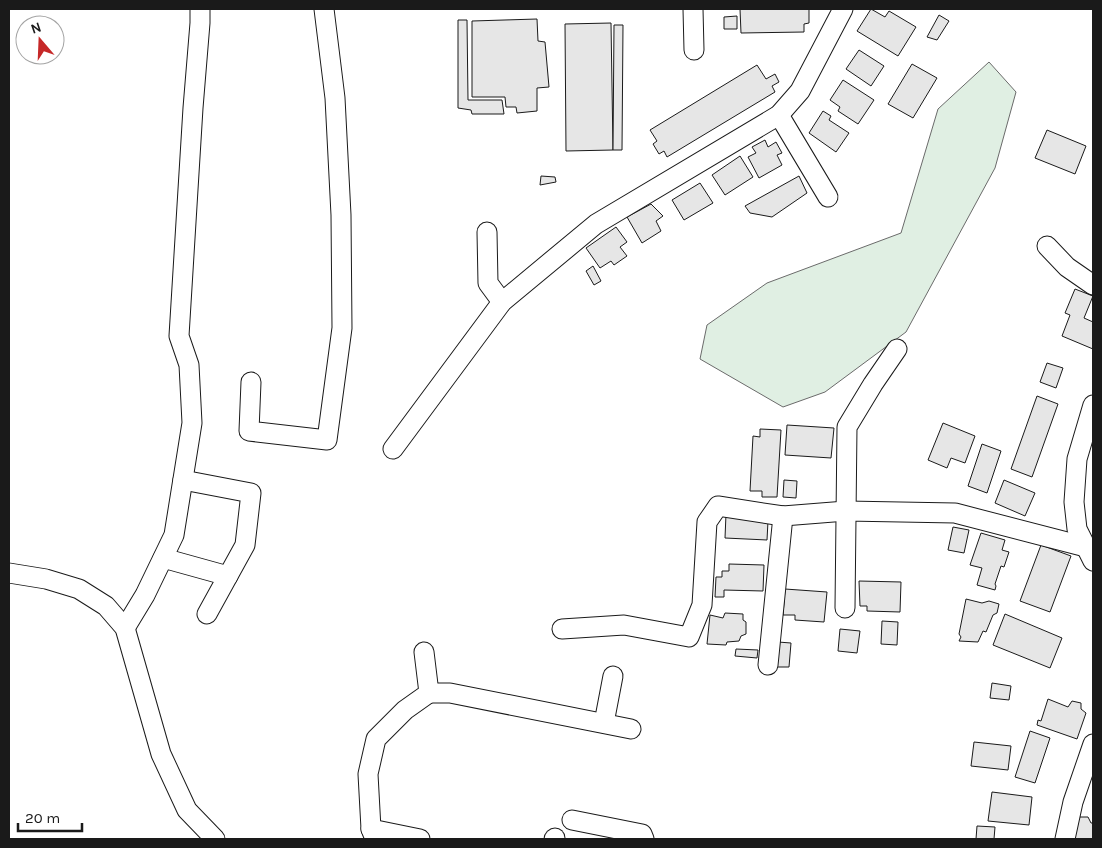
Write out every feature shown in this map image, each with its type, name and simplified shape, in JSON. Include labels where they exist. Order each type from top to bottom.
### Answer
[{"type":"street","points":[[125,628],[145,595],[174,534],[192,423],[189,365],[179,336],[200,9]]},
{"type":"street","points":[[251,382],[249,431],[328,440],[342,328],[341,216],[335,98],[324,9]]},
{"type":"street","points":[[693,9],[694,50]]},
{"type":"street","points":[[393,449],[502,302],[596,224],[778,115],[800,91],[842,9]]},
{"type":"street","points":[[778,115],[828,197]]},
{"type":"street","points":[[487,232],[488,284],[502,302]]},
{"type":"street","points":[[1047,246],[1067,267],[1093,285]]},
{"type":"street","points":[[845,608],[847,427],[897,349]]},
{"type":"street","points":[[1090,554],[1077,530],[1074,502],[1077,459],[1093,405]]},
{"type":"street","points":[[184,480],[252,493],[245,545],[207,614]]},
{"type":"street","points":[[562,630],[624,625],[689,637],[702,605],[707,522],[718,506],[783,516],[846,511],[955,514],[1090,554]]},
{"type":"street","points":[[768,665],[783,516]]},
{"type":"street","points":[[163,558],[228,576]]},
{"type":"street","points":[[9,573],[79,589],[106,606],[125,628],[161,754],[187,810],[215,839]]},
{"type":"street","points":[[424,652],[429,693]]},
{"type":"street","points":[[604,723],[613,676]]},
{"type":"street","points":[[420,839],[373,834],[368,774],[376,739],[405,710],[429,693],[450,693],[632,729]]},
{"type":"street","points":[[1065,839],[1074,802],[1093,744]]},
{"type":"street","points":[[572,820],[642,834],[644,839]]},
{"type":"green space","points":[[989,62],[1016,92],[995,168],[906,332],[825,392],[783,407],[700,359],[707,325],[767,283],[901,233],[938,109]]},
{"type":"building","points":[[740,9],[809,9],[809,23],[804,24],[804,32],[741,33]]},
{"type":"building","points":[[871,9],[885,17],[889,11],[916,27],[898,56],[857,31]]},
{"type":"building","points":[[939,15],[949,21],[937,40],[927,37]]},
{"type":"building","points":[[737,16],[737,29],[724,29],[724,17]]},
{"type":"building","points":[[537,19],[538,41],[545,42],[549,87],[537,88],[537,111],[517,113],[516,107],[506,107],[505,97],[472,97],[472,21]]},
{"type":"building","points":[[458,20],[467,20],[468,100],[502,100],[504,114],[472,114],[471,110],[458,108]]},
{"type":"building","points":[[611,23],[613,150],[566,151],[565,24]]},
{"type":"building","points":[[614,25],[623,25],[622,150],[613,150]]},
{"type":"building","points":[[859,50],[884,66],[871,86],[846,69]]},
{"type":"building","points":[[912,64],[937,78],[913,118],[888,104]]},
{"type":"building","points":[[757,65],[766,79],[775,74],[779,82],[772,86],[775,92],[667,157],[664,151],[659,154],[653,144],[657,141],[650,130]]},
{"type":"building","points":[[843,80],[874,100],[858,124],[838,111],[840,107],[830,100]]},
{"type":"building","points":[[823,111],[831,116],[829,120],[849,133],[836,152],[809,133]]},
{"type":"building","points":[[1047,130],[1086,146],[1075,174],[1035,158]]},
{"type":"building","points":[[765,140],[768,147],[776,142],[782,153],[777,155],[782,165],[759,178],[748,157],[756,153],[752,147]]},
{"type":"building","points":[[740,156],[753,177],[725,195],[712,175]]},
{"type":"building","points":[[541,176],[555,177],[556,182],[540,185]]},
{"type":"building","points":[[799,176],[807,193],[772,217],[750,213],[745,206]]},
{"type":"building","points":[[700,183],[713,203],[684,220],[672,200]]},
{"type":"building","points":[[651,204],[663,216],[656,221],[661,231],[642,243],[627,217]]},
{"type":"building","points":[[616,227],[627,242],[620,247],[627,256],[614,265],[611,261],[600,268],[586,248]]},
{"type":"building","points":[[593,266],[601,281],[594,285],[586,271]]},
{"type":"building","points":[[1075,289],[1093,296],[1084,318],[1093,322],[1093,349],[1062,336],[1070,315],[1065,313]]},
{"type":"building","points":[[1047,363],[1063,368],[1056,388],[1040,382]]},
{"type":"building","points":[[1037,396],[1058,404],[1032,477],[1011,469]]},
{"type":"building","points":[[943,423],[975,436],[965,463],[951,458],[947,468],[928,460]]},
{"type":"building","points":[[787,425],[834,428],[831,458],[785,455]]},
{"type":"building","points":[[760,429],[781,430],[777,497],[762,497],[762,491],[750,491],[753,436],[760,437]]},
{"type":"building","points":[[982,444],[1001,451],[987,493],[968,486]]},
{"type":"building","points":[[784,480],[797,481],[796,498],[783,497]]},
{"type":"building","points":[[1004,480],[1035,493],[1025,516],[995,503]]},
{"type":"building","points":[[726,514],[768,521],[767,540],[725,538]]},
{"type":"building","points":[[953,527],[969,530],[964,553],[948,550]]},
{"type":"building","points":[[981,533],[1005,540],[1002,550],[1009,552],[1004,567],[1001,566],[995,590],[977,585],[982,568],[970,565]]},
{"type":"building","points":[[1041,545],[1071,556],[1050,612],[1020,601]]},
{"type":"building","points":[[729,564],[764,565],[763,591],[724,590],[724,597],[715,597],[716,577],[722,577],[722,571],[729,571]]},
{"type":"building","points":[[859,581],[901,582],[900,612],[867,611],[867,606],[860,606]]},
{"type":"building","points":[[785,589],[827,592],[824,622],[795,620],[795,615],[783,615]]},
{"type":"building","points":[[966,599],[982,603],[989,601],[999,604],[997,613],[993,615],[986,632],[983,631],[978,642],[959,641]]},
{"type":"building","points":[[725,613],[743,614],[743,620],[746,622],[746,634],[741,636],[739,641],[727,642],[726,645],[707,644],[710,615],[723,618]]},
{"type":"building","points":[[1005,614],[1062,638],[1050,668],[993,645]]},
{"type":"building","points":[[882,621],[898,622],[897,645],[881,644]]},
{"type":"building","points":[[840,629],[860,631],[857,653],[838,651]]},
{"type":"building","points":[[778,642],[791,643],[789,667],[776,667]]},
{"type":"building","points":[[736,649],[758,650],[757,658],[735,656]]},
{"type":"building","points":[[992,683],[1011,686],[1009,700],[990,698]]},
{"type":"building","points":[[1048,699],[1068,707],[1072,701],[1081,703],[1081,709],[1086,713],[1077,739],[1037,725],[1038,720],[1041,721]]},
{"type":"building","points":[[1030,731],[1050,738],[1035,783],[1015,777]]},
{"type":"building","points":[[974,742],[1011,746],[1008,770],[971,766]]},
{"type":"building","points":[[992,792],[1032,797],[1029,825],[988,821]]},
{"type":"building","points":[[1072,817],[1088,817],[1091,823],[1093,823],[1093,839],[1072,839]]},
{"type":"building","points":[[977,826],[995,827],[994,839],[976,839]]}]
